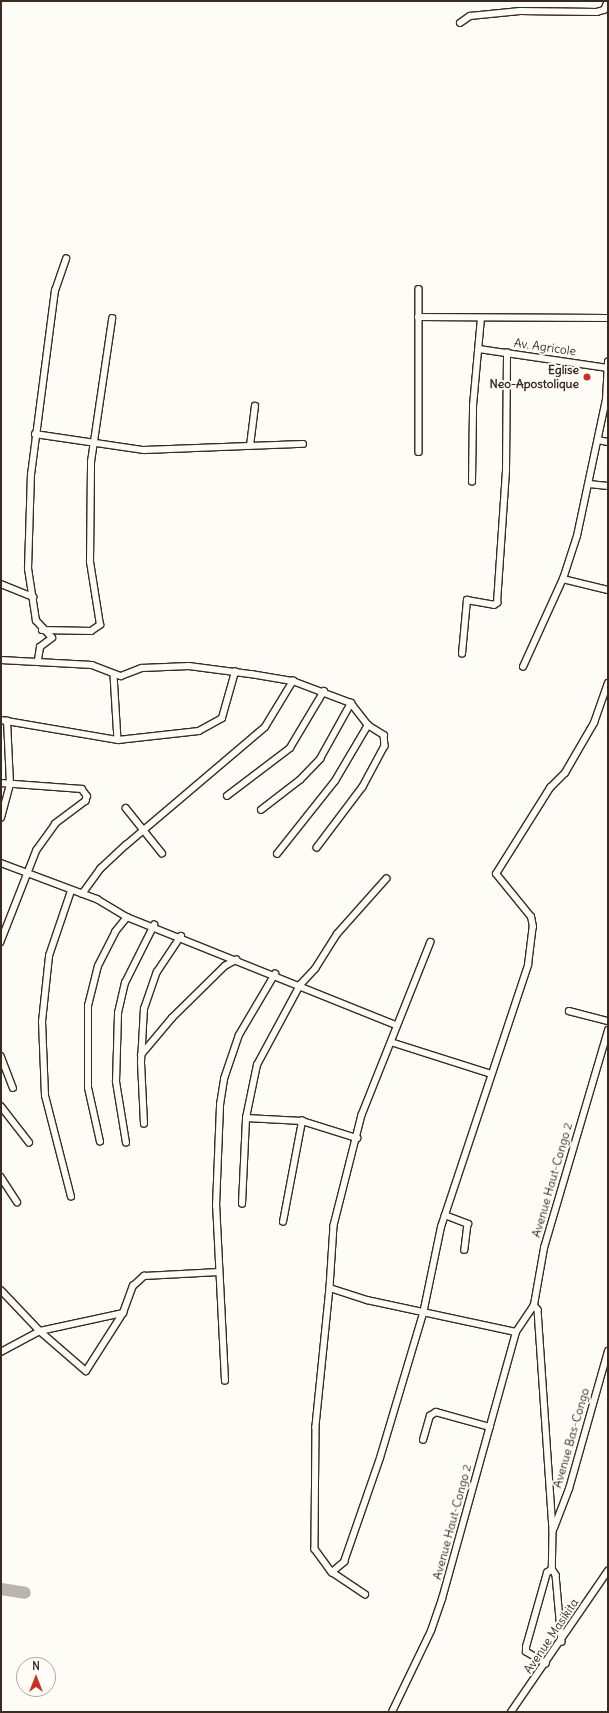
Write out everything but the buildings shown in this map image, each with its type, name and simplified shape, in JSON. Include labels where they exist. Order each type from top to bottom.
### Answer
[{"type":"street","points":[[460,23],[470,16],[520,11],[597,12],[604,10],[608,1]]},
{"type":"street","points":[[38,660],[40,647],[51,640],[36,621],[34,597],[27,558],[35,434],[55,291],[66,259]]},
{"type":"street","points":[[419,288],[419,452]]},
{"type":"street","points":[[418,317],[608,318]]},
{"type":"street","points":[[472,482],[473,406],[481,318]]},
{"type":"street","points":[[42,630],[91,631],[100,626],[90,562],[93,444],[112,319]]},
{"type":"street","name":"Av. Agricole","points":[[479,349],[608,366]]},
{"type":"street","points":[[462,654],[467,600],[494,606],[496,602],[506,471],[507,353]]},
{"type":"street","points":[[523,667],[563,579],[589,484],[598,440],[608,366]]},
{"type":"street","points":[[250,446],[255,406]]},
{"type":"street","points":[[35,434],[93,444],[144,450],[303,444]]},
{"type":"street","points":[[598,440],[608,442]]},
{"type":"street","points":[[589,484],[608,486]]},
{"type":"street","points":[[563,579],[608,590]]},
{"type":"street","points":[[1,584],[34,597]]},
{"type":"street","points":[[1,660],[38,660],[92,665],[114,675],[129,675],[142,668],[189,666],[293,681],[324,691],[351,703],[368,725],[384,735],[385,746],[363,787],[317,848]]},
{"type":"street","points":[[1,818],[10,784],[4,721],[118,740],[184,734],[215,726],[228,705],[236,672]]},
{"type":"street","points":[[114,675],[118,740]]},
{"type":"street","points":[[82,894],[100,869],[144,829],[265,727],[293,681]]},
{"type":"street","points":[[332,1572],[344,1562],[361,1517],[423,1310],[445,1215],[489,1073],[528,965],[533,927],[528,912],[496,874],[550,788],[565,773],[594,724],[608,684]]},
{"type":"street","points":[[227,796],[290,748],[324,691]]},
{"type":"street","points":[[261,810],[300,780],[320,759],[351,703]]},
{"type":"street","points":[[278,854],[335,781],[368,725]]},
{"type":"street","points":[[1,783],[82,789],[87,796],[86,801],[47,834],[26,873],[1,942]]},
{"type":"street","points":[[126,808],[162,853]]},
{"type":"street","points":[[1,863],[111,905],[127,917],[154,925],[396,1025]]},
{"type":"street","points":[[242,1204],[246,1118],[258,1066],[300,985],[315,969],[337,934],[386,879]]},
{"type":"street","points":[[71,891],[50,956],[42,1015],[45,1096],[71,1197]]},
{"type":"street","points":[[100,1142],[88,1088],[88,1006],[98,966],[115,932],[127,917]]},
{"type":"street","points":[[126,1143],[116,1082],[118,1013],[125,983],[154,925]]},
{"type":"street","points":[[144,1124],[141,1055],[144,1009],[150,986],[181,936]]},
{"type":"street","points":[[365,1594],[332,1572],[320,1560],[314,1542],[316,1427],[330,1288],[334,1226],[366,1104],[391,1042],[396,1025],[431,942]]},
{"type":"street","points":[[141,1055],[172,1018],[225,966],[236,960]]},
{"type":"street","points":[[225,1381],[219,1272],[217,1158],[224,1079],[239,1035],[274,974]]},
{"type":"street","points":[[569,1012],[608,1021]]},
{"type":"street","name":"Avenue Haut-Congo 2","points":[[392,1712],[436,1618],[516,1332],[534,1304],[544,1248],[608,1030]]},
{"type":"street","points":[[391,1042],[489,1073]]},
{"type":"street","points":[[1,1056],[13,1088]]},
{"type":"street","points":[[1,1106],[29,1142]]},
{"type":"street","points":[[246,1118],[274,1116],[302,1121],[357,1138]]},
{"type":"street","points":[[283,1222],[302,1121]]},
{"type":"street","points":[[1,1177],[17,1202]]},
{"type":"street","points":[[445,1215],[468,1224],[465,1250]]},
{"type":"street","points":[[1,1290],[40,1331],[86,1371],[123,1313],[133,1286],[144,1276],[219,1272]]},
{"type":"street","points":[[330,1288],[367,1300],[423,1310],[516,1332]]},
{"type":"street","points":[[534,1304],[538,1310],[553,1530],[552,1569],[556,1575],[562,1642]]},
{"type":"street","points":[[1,1352],[40,1331],[123,1313]]},
{"type":"street","name":"Avenue Bas-Congo","points":[[553,1530],[569,1489],[608,1350]]},
{"type":"street","points":[[423,1440],[430,1416],[436,1412],[490,1427]]},
{"type":"street","points":[[546,1664],[526,1652],[526,1647],[547,1573],[552,1569]]},
{"type":"street","name":"Avenue Masikita","points":[[512,1712],[562,1642],[608,1571]]},
{"type":"waterway","points":[[1,1589],[25,1593]]},
{"type":"place","name":"Eglise Neo-Apostolique","points":[[587,377]]}]
